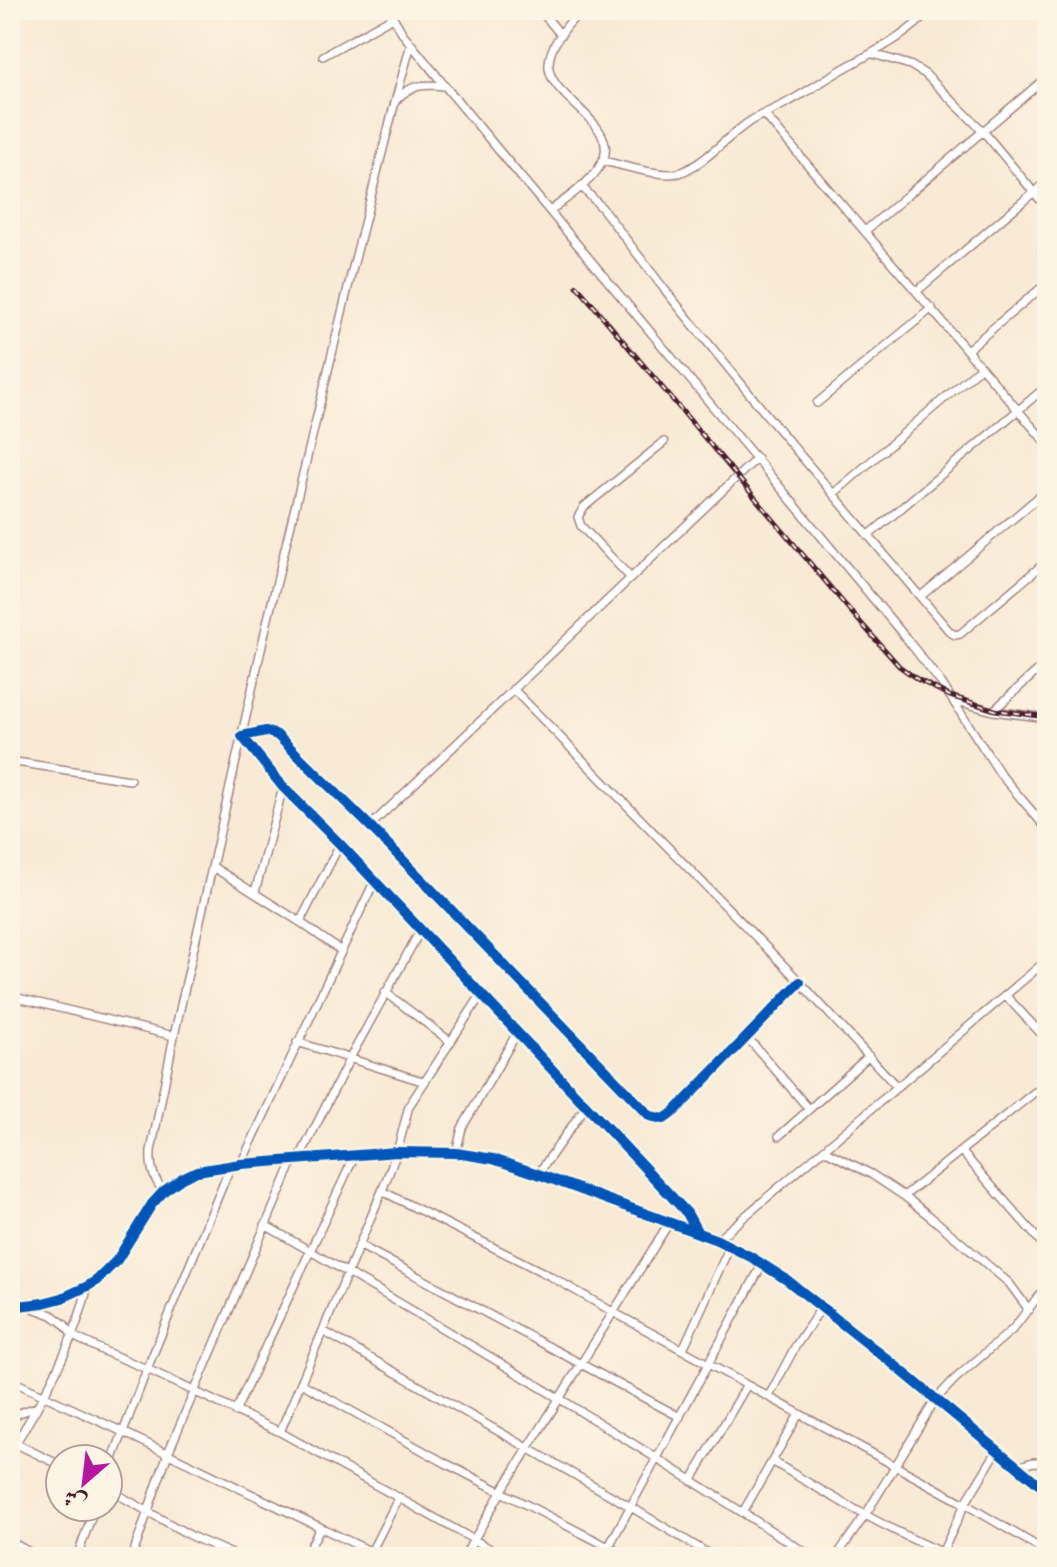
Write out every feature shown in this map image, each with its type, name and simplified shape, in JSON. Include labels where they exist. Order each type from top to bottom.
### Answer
[{"type":"street","points":[[540,10],[561,35]]},
{"type":"street","points":[[550,211],[594,173],[607,149],[603,136],[551,75],[549,62],[554,46],[581,10]]},
{"type":"street","points":[[603,161],[652,172],[671,174],[682,171],[752,120],[873,54],[918,23],[930,10]]},
{"type":"street","points":[[323,56],[391,14],[445,86],[906,638],[953,700],[1001,775],[1047,829]]},
{"type":"street","points":[[164,1191],[152,1170],[151,1151],[174,1036],[313,428],[411,44]]},
{"type":"street","points":[[873,54],[910,65],[925,74],[983,131],[1047,208]]},
{"type":"street","points":[[865,231],[1047,77]]},
{"type":"street","points":[[395,102],[415,86],[445,86]]},
{"type":"street","points":[[764,114],[1047,444]]},
{"type":"street","points":[[917,291],[1047,181]]},
{"type":"street","points":[[581,186],[950,632],[960,634],[1047,561]]},
{"type":"street","points":[[967,350],[1047,283]]},
{"type":"street","points":[[817,403],[932,308]]},
{"type":"street","points":[[833,494],[981,367]]},
{"type":"street","points":[[868,536],[1047,386]]},
{"type":"street","points":[[630,577],[581,526],[578,517],[584,507],[664,442]]},
{"type":"street","points":[[370,826],[757,458]]},
{"type":"street","points":[[921,596],[1047,490]]},
{"type":"street","points":[[993,711],[1047,662]]},
{"type":"street","points":[[513,689],[800,982],[897,1087]]},
{"type":"street","points":[[953,700],[993,711],[1047,718]]},
{"type":"street","points":[[242,736],[266,731],[277,735],[370,826],[650,1116],[659,1119],[668,1116],[800,982]]},
{"type":"street","points":[[242,736],[283,787],[687,1213],[698,1233]]},
{"type":"street","points":[[10,761],[130,780]]},
{"type":"street","points":[[255,892],[283,787]]},
{"type":"street","points":[[300,922],[340,844]]},
{"type":"street","points":[[213,867],[341,951]]},
{"type":"street","points":[[241,1164],[374,882]]},
{"type":"street","points":[[132,1557],[168,1453],[265,1225],[350,1058],[420,931]]},
{"type":"street","points":[[717,1240],[1047,960]]},
{"type":"street","points":[[385,992],[451,1042]]},
{"type":"street","points":[[280,1432],[382,1191],[397,1152],[409,1106],[481,995]]},
{"type":"street","points":[[10,996],[174,1036]]},
{"type":"street","points":[[1006,996],[1047,1040]]},
{"type":"street","points":[[456,1153],[462,1128],[517,1033]]},
{"type":"street","points":[[747,1037],[809,1109]]},
{"type":"street","points":[[297,1042],[425,1082]]},
{"type":"street","points":[[779,1136],[869,1056]]},
{"type":"street","points":[[904,1196],[1035,1092],[1042,1089],[1047,1091]]},
{"type":"street","points":[[538,1174],[586,1106]]},
{"type":"street","points":[[824,1150],[871,1174],[904,1196],[1009,1283],[1029,1310]]},
{"type":"street","points":[[961,1151],[1047,1249]]},
{"type":"street","points":[[10,1307],[62,1298],[88,1286],[117,1260],[145,1214],[164,1191],[197,1171],[241,1164],[397,1152],[456,1153],[493,1159],[717,1240],[762,1265],[787,1280],[1047,1491]]},
{"type":"street","points":[[235,1412],[355,1155]]},
{"type":"street","points":[[119,1443],[231,1165]]},
{"type":"street","points":[[382,1191],[550,1276],[965,1504],[1046,1552]]},
{"type":"street","points":[[464,1557],[501,1492],[669,1223]]},
{"type":"street","points":[[265,1225],[502,1363],[812,1557]]},
{"type":"street","points":[[359,1245],[680,1417]]},
{"type":"street","points":[[683,1349],[730,1246]]},
{"type":"street","points":[[603,1557],[762,1265]]},
{"type":"street","points":[[836,1557],[936,1399],[1013,1329],[1047,1285]]},
{"type":"street","points":[[10,1452],[13,1442],[44,1397],[73,1336],[88,1286]]},
{"type":"street","points":[[25,1306],[52,1315],[73,1336],[280,1432],[505,1557]]},
{"type":"street","points":[[769,1396],[795,1347],[821,1308]]},
{"type":"street","points":[[323,1331],[714,1557]]},
{"type":"street","points":[[10,1380],[382,1557]]},
{"type":"street","points":[[301,1383],[628,1557]]},
{"type":"street","points":[[691,1481],[747,1385]]},
{"type":"street","points":[[10,1420],[19,1413],[37,1407]]},
{"type":"street","points":[[743,1512],[799,1414]]},
{"type":"street","points":[[13,1442],[44,1457]]},
{"type":"street","points":[[942,1553],[965,1504],[997,1451]]},
{"type":"street","points":[[772,1461],[866,1514],[952,1557]]},
{"type":"street","points":[[1017,1467],[1033,1462],[1047,1463]]},
{"type":"street","points":[[371,1552],[399,1497]]},
{"type":"street","points":[[124,1498],[193,1537],[239,1557]]},
{"type":"street","points":[[77,1557],[89,1523]]},
{"type":"street","points":[[305,1557],[320,1528]]},
{"type":"street","points":[[10,1541],[38,1557]]},
{"type":"street","points":[[917,1557],[926,1546]]},
{"type":"railway","points":[[577,286],[899,666],[950,696],[995,710],[1047,717]]},
{"type":"cycle path","points":[[698,1233],[687,1213],[283,787],[242,736],[266,731],[277,735],[370,826],[650,1116],[664,1119],[674,1112],[800,982]]},
{"type":"cycle path","points":[[10,1307],[62,1298],[97,1280],[117,1260],[152,1204],[164,1191],[197,1171],[241,1164],[397,1152],[456,1153],[493,1159],[717,1240],[751,1257],[787,1280],[892,1363],[1047,1491]]}]
